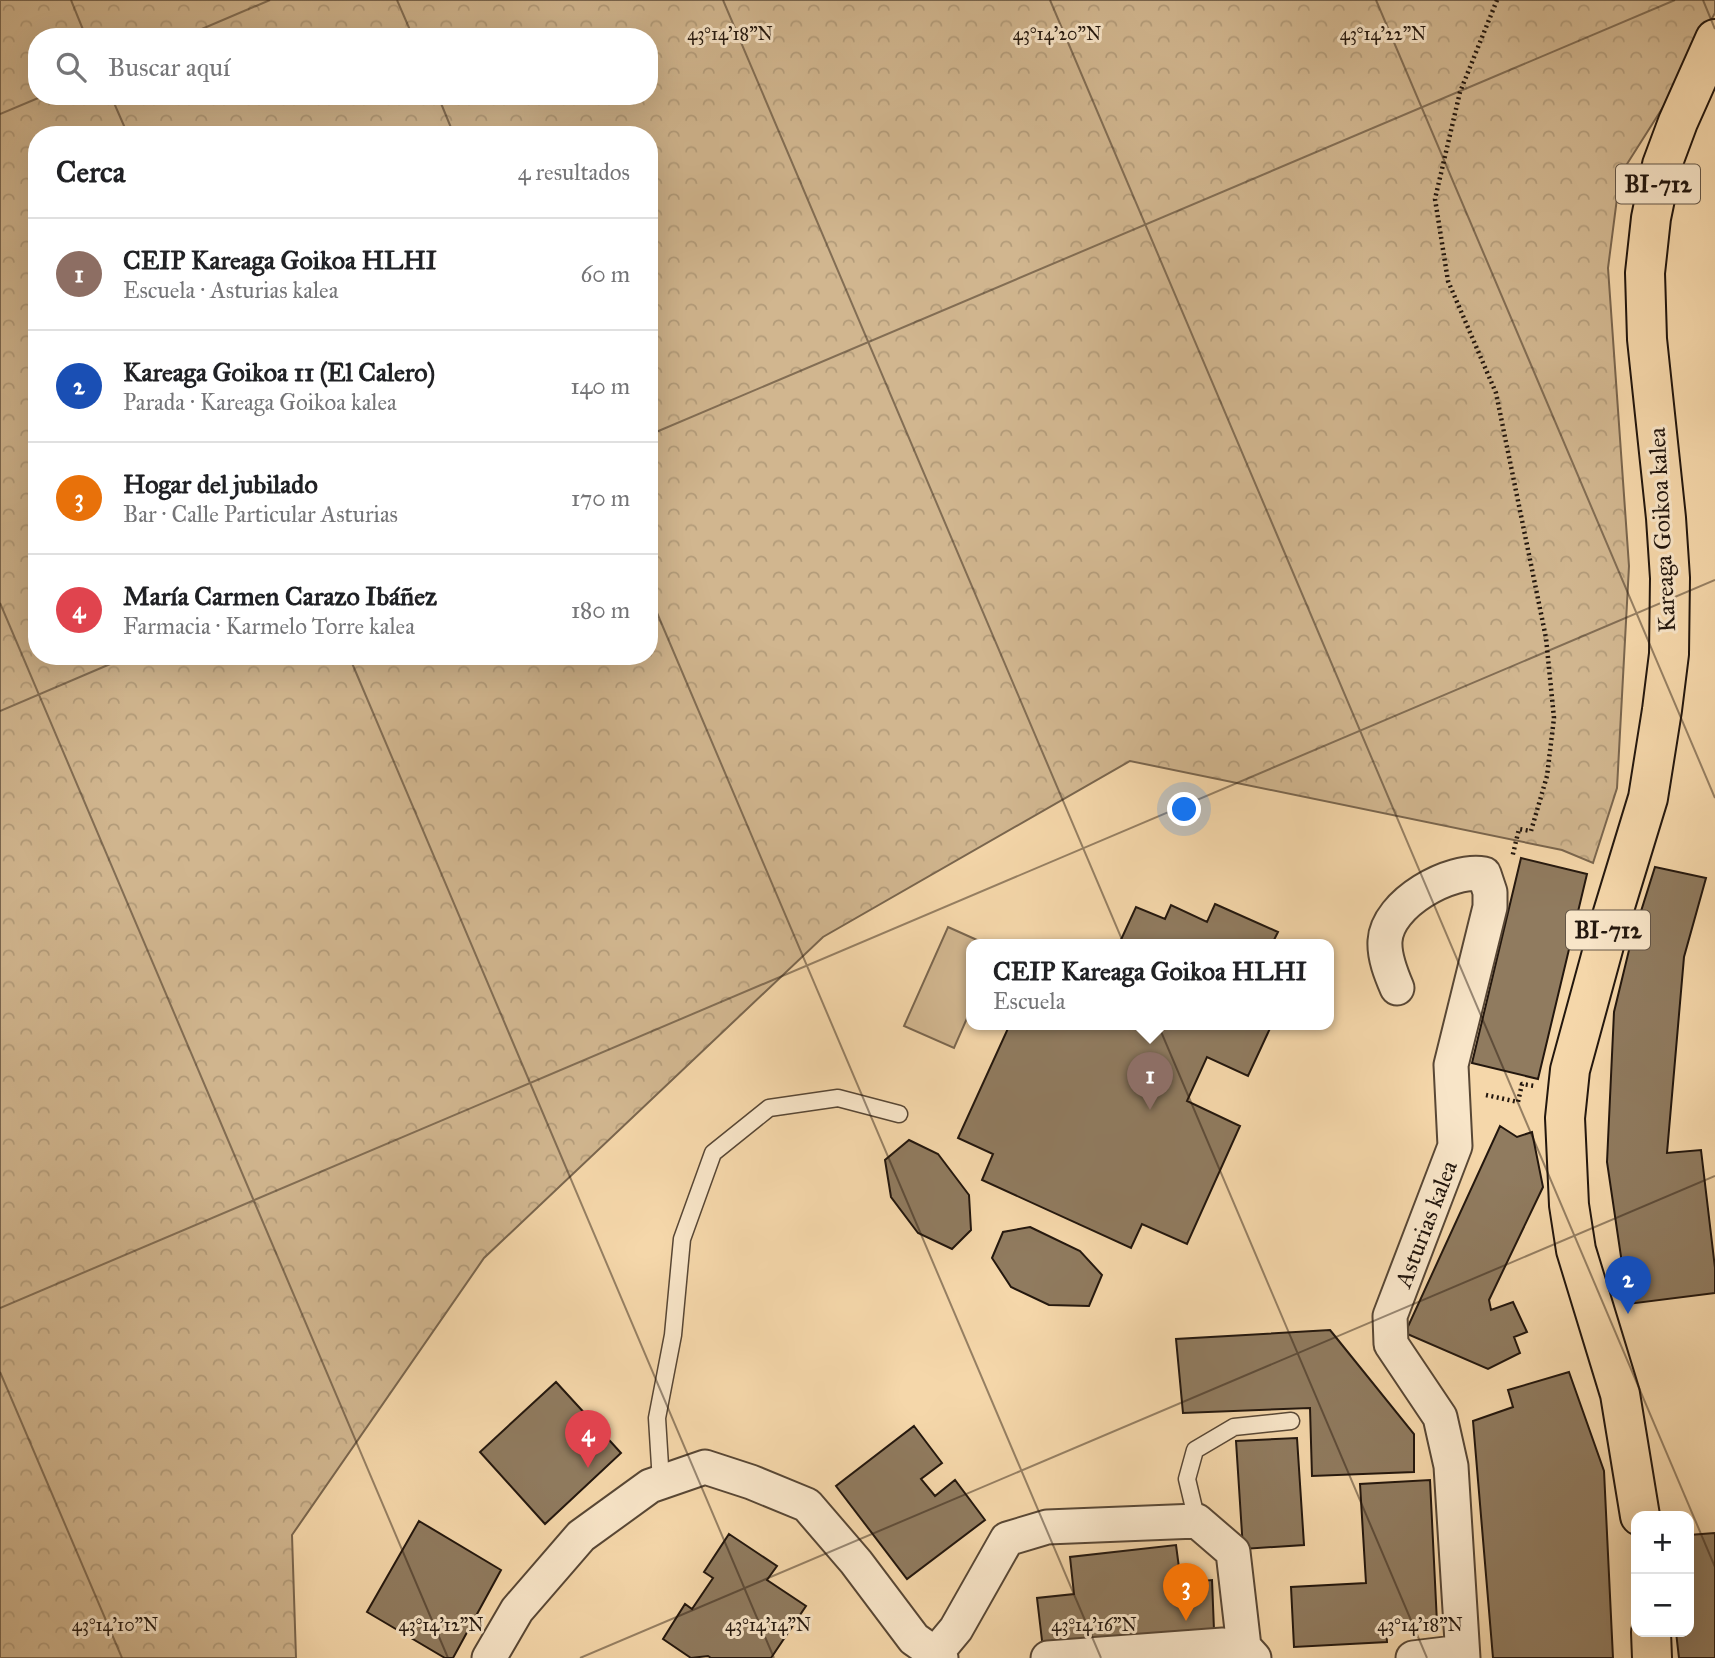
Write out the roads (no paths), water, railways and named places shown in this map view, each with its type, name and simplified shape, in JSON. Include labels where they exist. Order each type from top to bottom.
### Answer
[{"type":"main road","name":"Kareaga Goikoa kalea","points":[[1639,1511],[1620,1395],[1576,1250],[1569,1205],[1565,1118],[1570,1070],[1612,916],[1648,799],[1662,710],[1669,654],[1670,578],[1667,518],[1647,338],[1645,273],[1651,218],[1662,165],[1715,39]]},
{"type":"main road","points":[[1651,1637],[1652,1658]]},
{"type":"street","name":"Asturias kalea","points":[[1397,988],[1388,965],[1385,940],[1399,909],[1416,894],[1448,879],[1470,871],[1484,874],[1490,892],[1490,907],[1451,1065],[1455,1146],[1390,1316],[1391,1343],[1440,1417],[1451,1466],[1462,1655]]},
{"type":"street","points":[[489,1658],[517,1610],[581,1536],[650,1486],[705,1467],[807,1505],[856,1562],[914,1639],[939,1656],[1007,1539],[1046,1527],[1198,1521],[1233,1552],[1244,1647],[1254,1658]]},
{"type":"street","points":[[1048,1658],[1223,1645]]},
{"type":"street","points":[[1413,1658],[1462,1655]]},
{"type":"lane","points":[[661,1482],[657,1418],[673,1335],[682,1238],[713,1153],[769,1108],[838,1098],[899,1114]]},
{"type":"lane","points":[[1198,1521],[1187,1479],[1195,1450],[1234,1427],[1291,1421]]},
{"type":"place","name":"CEIP Kareaga Goikoa HLHI","points":[[1150,1110]]},
{"type":"place","name":"Kareaga Goikoa 11 (El Calero)","points":[[1628,1314]]},
{"type":"place","name":"María Carmen Carazo Ibáñez","points":[[588,1468]]},
{"type":"place","name":"Hogar del jubilado","points":[[1186,1621]]}]
